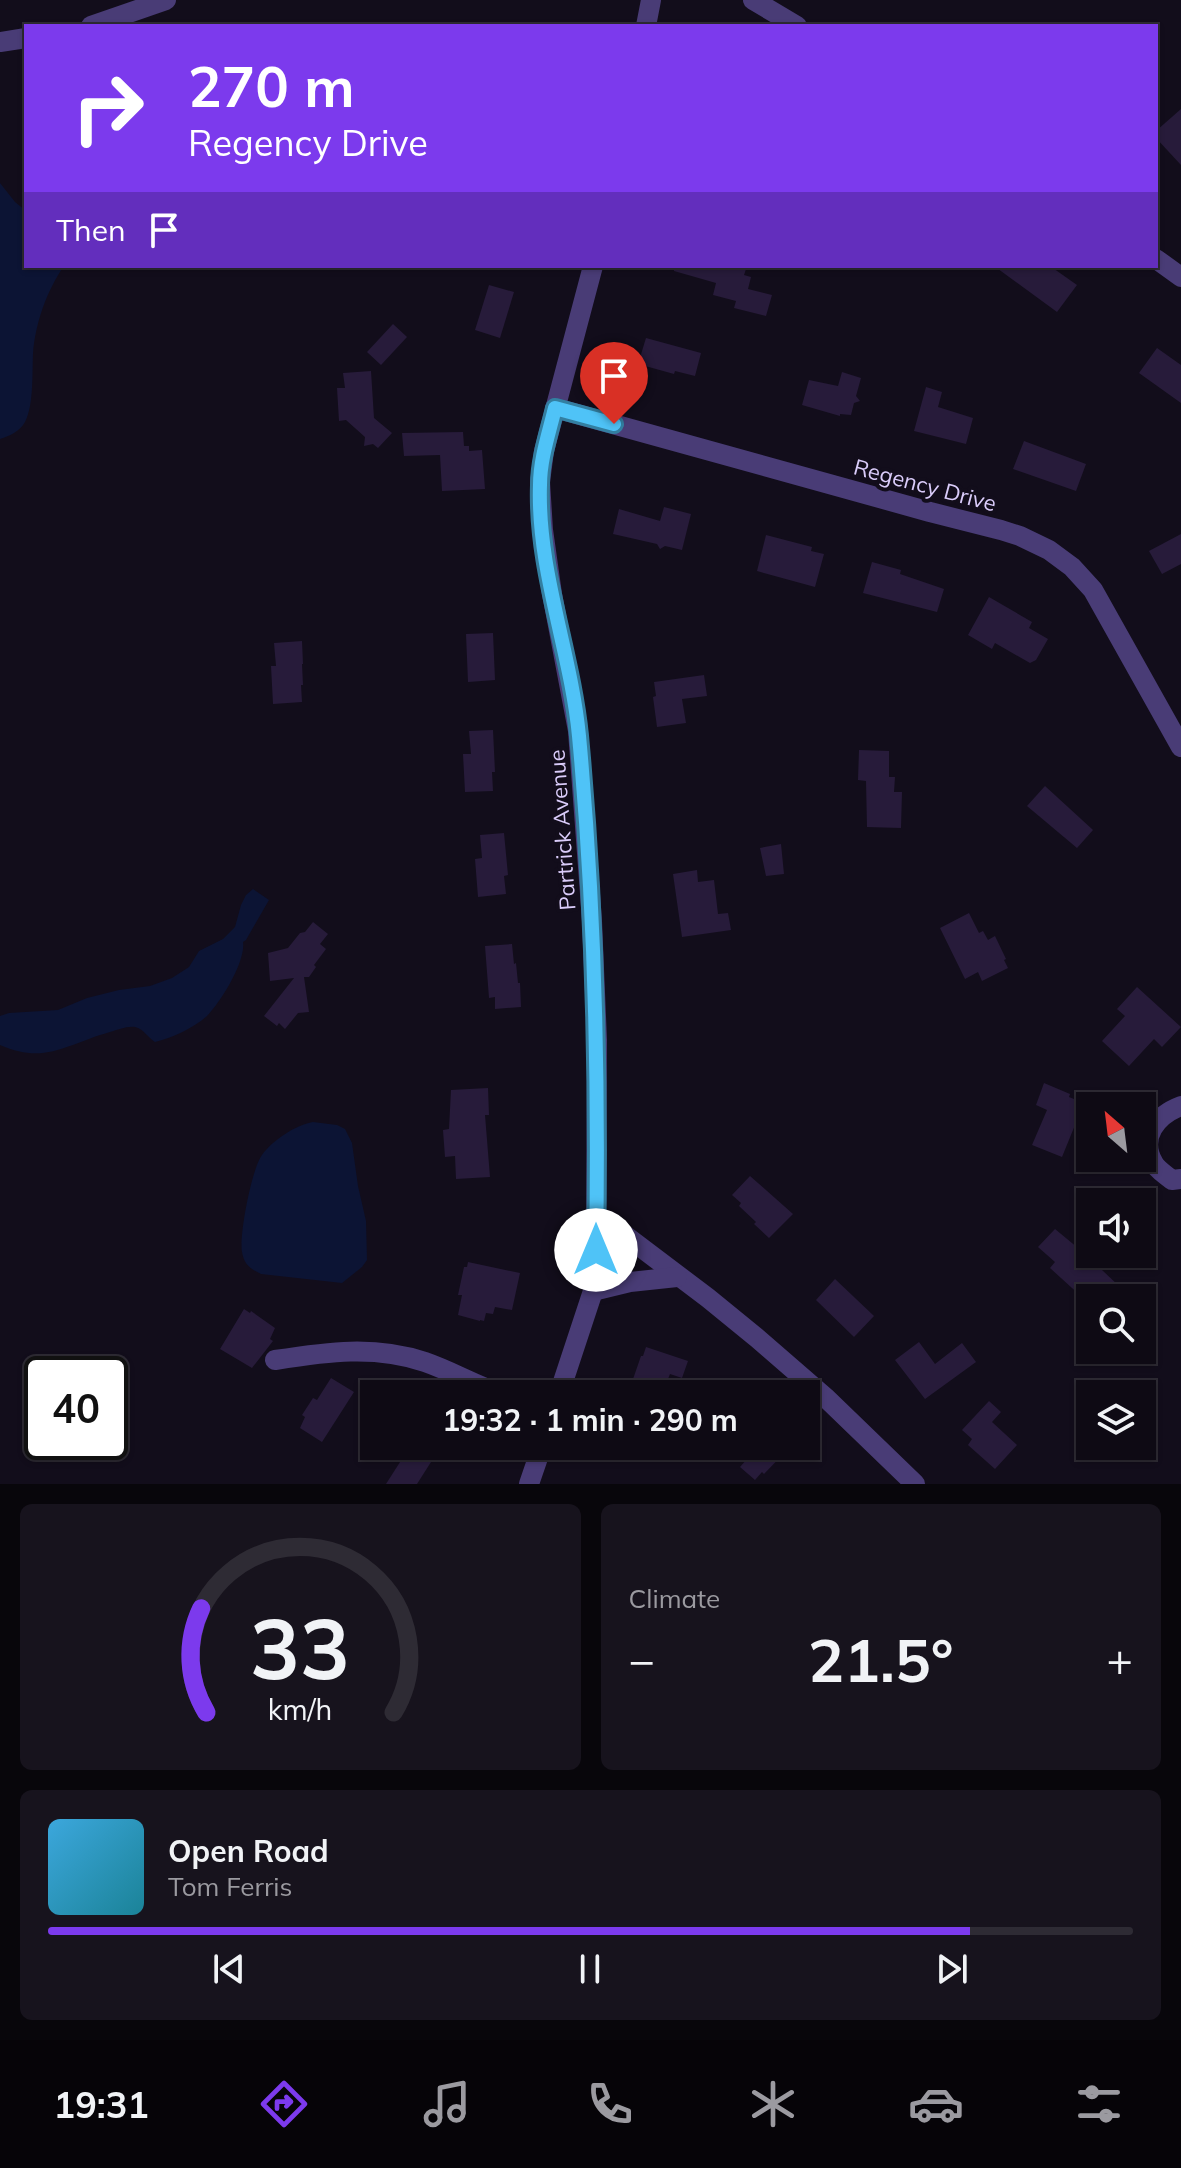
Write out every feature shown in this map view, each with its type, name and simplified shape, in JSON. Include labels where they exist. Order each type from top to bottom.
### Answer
[{"type":"street","points":[[97,24],[166,0]]},
{"type":"street","points":[[646,24],[651,0]]},
{"type":"street","points":[[753,0],[794,24]]},
{"type":"street","points":[[0,42],[24,38]]},
{"type":"street","points":[[1158,260],[1181,277]]},
{"type":"street","name":"Partrick Avenue","points":[[564,1380],[596,1273],[596,988],[579,744],[549,576],[540,482],[544,451],[592,268]]},
{"type":"street","name":"Regency Drive","points":[[555,408],[1001,530],[1049,550],[1072,567],[1093,590],[1181,747]]},
{"type":"street","points":[[1181,1106],[1155,1122],[1147,1140],[1153,1164],[1172,1180],[1181,1179]]},
{"type":"street","points":[[596,1228],[622,1233],[708,1298],[825,1397],[915,1484]]},
{"type":"street","points":[[593,1291],[630,1282],[677,1277]]},
{"type":"street","points":[[275,1360],[333,1351],[373,1351],[424,1362],[467,1380]]},
{"type":"street","points":[[529,1484],[537,1460]]},
{"type":"water","points":[[0,183],[24,209],[24,268],[63,268],[47,296],[36,331],[28,415],[18,431],[0,439]]},
{"type":"water","points":[[253,889],[269,900],[243,942],[241,960],[225,991],[207,1016],[195,1025],[155,1042],[141,1029],[132,1027],[43,1053],[16,1051],[0,1045],[0,1016],[58,1010],[87,998],[150,986],[172,978],[189,967],[199,951],[223,939],[235,927],[241,905]]},
{"type":"water","points":[[313,1122],[345,1129],[352,1143],[366,1221],[367,1260],[342,1283],[261,1274],[248,1266],[242,1252],[247,1202],[258,1162],[284,1134]]},
{"type":"building","points":[[1181,109],[1181,165],[1158,140],[1158,129]]},
{"type":"building","points":[[674,268],[746,268],[744,275],[751,277],[748,289],[772,295],[766,316],[734,308],[736,301],[713,295],[716,283],[674,271]]},
{"type":"building","points":[[997,268],[1053,268],[1077,285],[1057,312]]},
{"type":"building","points":[[489,285],[514,292],[500,338],[475,330]]},
{"type":"building","points":[[393,324],[407,337],[381,365],[367,352]]},
{"type":"building","points":[[646,338],[701,353],[695,376],[638,364]]},
{"type":"building","points":[[1157,348],[1181,365],[1181,403],[1139,373]]},
{"type":"building","points":[[371,371],[374,418],[392,433],[378,448],[373,444],[364,446],[365,437],[346,420],[339,421],[337,388],[345,388],[343,373]]},
{"type":"building","points":[[842,372],[861,378],[856,396],[860,401],[854,403],[851,415],[840,416],[802,405],[809,380],[838,386]]},
{"type":"building","points":[[926,387],[942,392],[938,407],[973,418],[966,444],[914,431]]},
{"type":"building","points":[[463,432],[464,446],[469,446],[469,451],[482,450],[485,489],[442,491],[440,455],[404,456],[402,433]]},
{"type":"building","points":[[1024,441],[1086,464],[1076,491],[1013,469]]},
{"type":"building","points":[[664,507],[691,514],[682,550],[665,546],[660,549],[657,544],[613,534],[619,509],[660,521]]},
{"type":"building","points":[[1181,534],[1181,564],[1162,574],[1149,551]]},
{"type":"building","points":[[766,535],[812,547],[811,551],[824,554],[815,587],[757,571]]},
{"type":"building","points":[[872,562],[901,570],[900,574],[944,589],[937,612],[863,593]]},
{"type":"building","points":[[989,597],[1032,622],[1029,628],[1048,639],[1036,660],[1030,663],[995,643],[992,649],[968,635]]},
{"type":"building","points":[[493,633],[495,680],[468,682],[466,634]]},
{"type":"building","points":[[302,641],[302,702],[273,704],[271,666],[276,666],[274,643]]},
{"type":"building","points":[[704,675],[707,696],[682,699],[686,723],[657,727],[654,682]]},
{"type":"building","points":[[493,730],[493,791],[465,792],[463,754],[471,754],[469,731]]},
{"type":"building","points":[[859,750],[889,751],[889,777],[895,777],[894,792],[902,792],[901,828],[867,827],[866,781],[858,780]]},
{"type":"building","points":[[1045,786],[1093,830],[1077,848],[1027,806]]},
{"type":"building","points":[[504,833],[508,875],[504,876],[506,894],[478,897],[475,859],[482,858],[480,835]]},
{"type":"building","points":[[781,844],[784,874],[766,876],[760,848]]},
{"type":"building","points":[[697,870],[698,882],[714,880],[718,914],[728,913],[731,930],[682,937],[673,874]]},
{"type":"building","points":[[969,913],[979,933],[983,931],[988,940],[995,936],[1008,968],[982,981],[978,972],[965,979],[940,928]]},
{"type":"building","points":[[313,922],[328,934],[320,944],[326,949],[309,977],[304,977],[309,1012],[298,1013],[285,1029],[264,1016],[294,978],[270,981],[268,953],[288,948]]},
{"type":"building","points":[[512,944],[520,983],[521,1007],[495,1009],[495,997],[489,998],[485,946]]},
{"type":"building","points":[[1137,987],[1181,1027],[1162,1047],[1154,1039],[1129,1066],[1102,1041],[1125,1016],[1117,1009]]},
{"type":"building","points":[[1044,1083],[1076,1100],[1076,1123],[1062,1157],[1032,1145],[1047,1110],[1036,1105]]},
{"type":"building","points":[[488,1088],[489,1115],[485,1115],[490,1177],[456,1179],[455,1156],[445,1157],[443,1130],[449,1129],[451,1090]]},
{"type":"building","points":[[750,1176],[793,1214],[769,1238],[732,1195]]},
{"type":"building","points":[[1055,1229],[1076,1246],[1076,1268],[1104,1268],[1102,1270],[1117,1284],[1076,1284],[1076,1292],[1050,1268],[1055,1262],[1038,1247]]},
{"type":"building","points":[[468,1262],[520,1273],[512,1310],[495,1307],[493,1314],[486,1313],[484,1321],[458,1315],[462,1295],[458,1295]]},
{"type":"building","points":[[835,1279],[874,1316],[854,1337],[816,1300]]},
{"type":"building","points":[[244,1309],[275,1328],[270,1339],[273,1341],[252,1368],[220,1349]]},
{"type":"building","points":[[919,1342],[935,1364],[962,1343],[976,1362],[925,1399],[895,1360]]},
{"type":"building","points":[[646,1347],[688,1361],[682,1378],[670,1374],[668,1380],[633,1380]]},
{"type":"building","points":[[331,1378],[354,1392],[322,1442],[300,1428],[305,1417],[302,1415],[313,1398],[317,1400]]},
{"type":"building","points":[[989,1401],[1001,1412],[992,1422],[1017,1445],[995,1469],[968,1445],[972,1439],[962,1430]]},
{"type":"building","points":[[401,1460],[431,1462],[417,1484],[386,1484]]},
{"type":"building","points":[[746,1460],[778,1460],[755,1480],[740,1467]]},
{"type":"route","points":[[596,1250],[596,988],[583,796],[578,731],[549,576],[540,482],[555,408],[614,424]]}]
